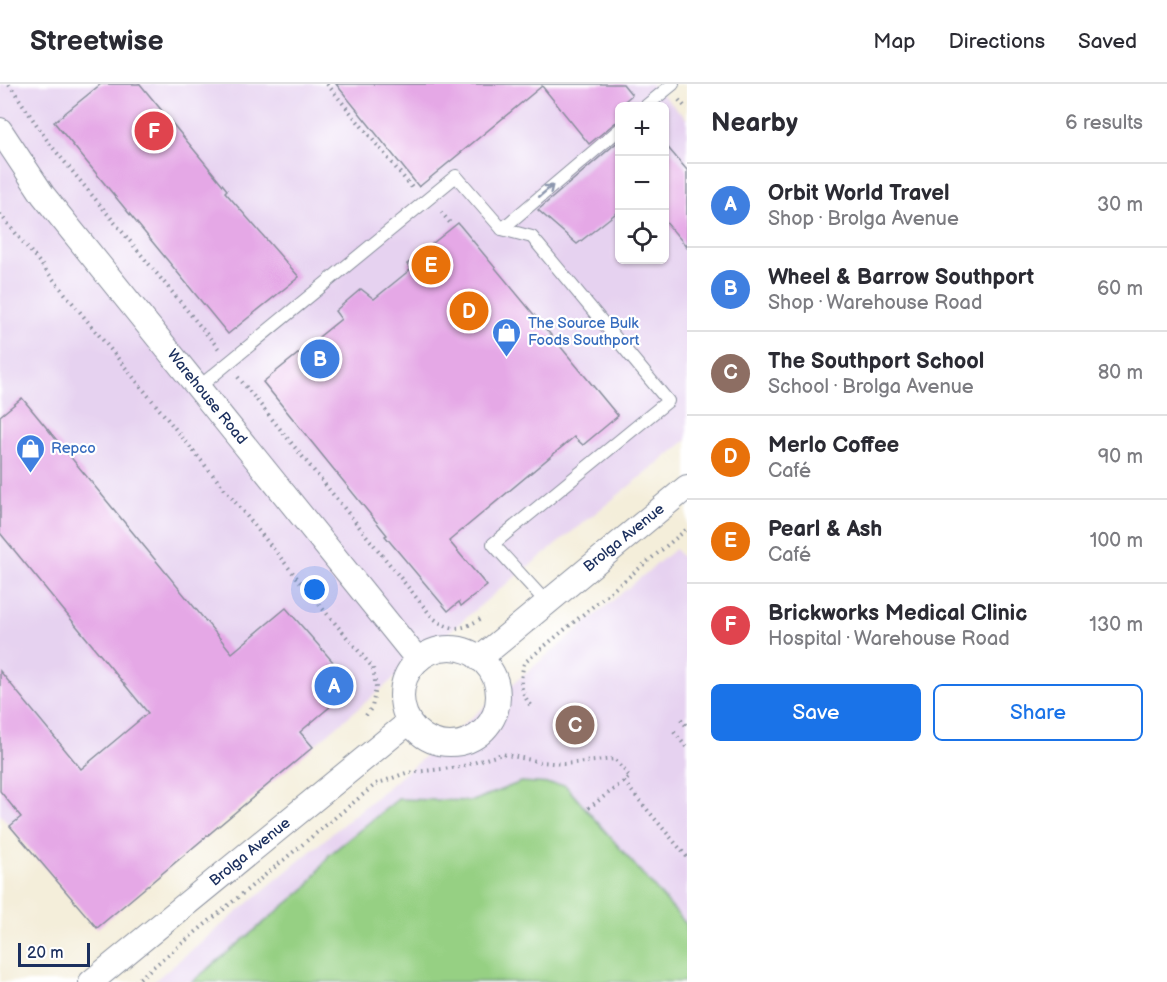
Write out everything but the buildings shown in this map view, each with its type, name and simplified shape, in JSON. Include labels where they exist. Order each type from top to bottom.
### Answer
[{"type":"street","name":"Warehouse Road","points":[[0,130],[43,195],[418,660]]},
{"type":"street","name":"Brolga Avenue","points":[[479,659],[687,487]]},
{"type":"street","points":[[458,649],[471,653],[491,671],[498,696],[496,710],[482,732],[471,740],[458,744],[431,741],[419,734],[409,722],[402,698],[403,683],[418,660],[430,652],[458,649]]},
{"type":"street","name":"Brolga Avenue","points":[[91,982],[409,722]]},
{"type":"lane","points":[[651,102],[673,84]]},
{"type":"lane","points":[[501,229],[615,133]]},
{"type":"lane","points":[[199,387],[456,176],[501,229],[532,237],[668,400],[493,544],[546,602]]},
{"type":"path","points":[[327,84],[418,195],[441,212],[451,224]]},
{"type":"path","points":[[0,213],[373,668],[376,688],[372,707],[364,718]]},
{"type":"path","points":[[530,705],[521,692],[524,663],[687,529]]},
{"type":"path","points":[[433,618],[446,628],[466,628],[480,619]]},
{"type":"path","points":[[681,719],[687,726]]},
{"type":"path","points":[[674,732],[687,748]]},
{"type":"path","points":[[135,982],[376,784],[406,773],[460,767],[502,754],[563,764],[615,759],[630,777],[586,810]]},
{"type":"path","points":[[624,782],[687,858]]},
{"type":"shaded area","points":[[0,84],[651,84],[687,119],[687,440],[499,590],[97,928],[0,814]]},
{"type":"shaded area","points":[[675,549],[687,563],[687,982],[153,982]]},
{"type":"green space","points":[[521,782],[565,785],[687,925],[687,982],[192,982],[308,886],[329,855],[398,799],[473,801]]},
{"type":"place","name":"Brickworks Medical Clinic","points":[[154,131]]},
{"type":"place","name":"Pearl & Ash","points":[[431,265]]},
{"type":"place","name":"Merlo Coffee","points":[[469,311]]},
{"type":"place","name":"The Source Bulk Foods Southport","points":[[507,358]]},
{"type":"place","name":"Wheel & Barrow Southport","points":[[320,359]]},
{"type":"place","name":"Repco","points":[[30,474]]},
{"type":"place","name":"Orbit World Travel","points":[[334,686]]},
{"type":"place","name":"The Southport School","points":[[575,725]]}]
